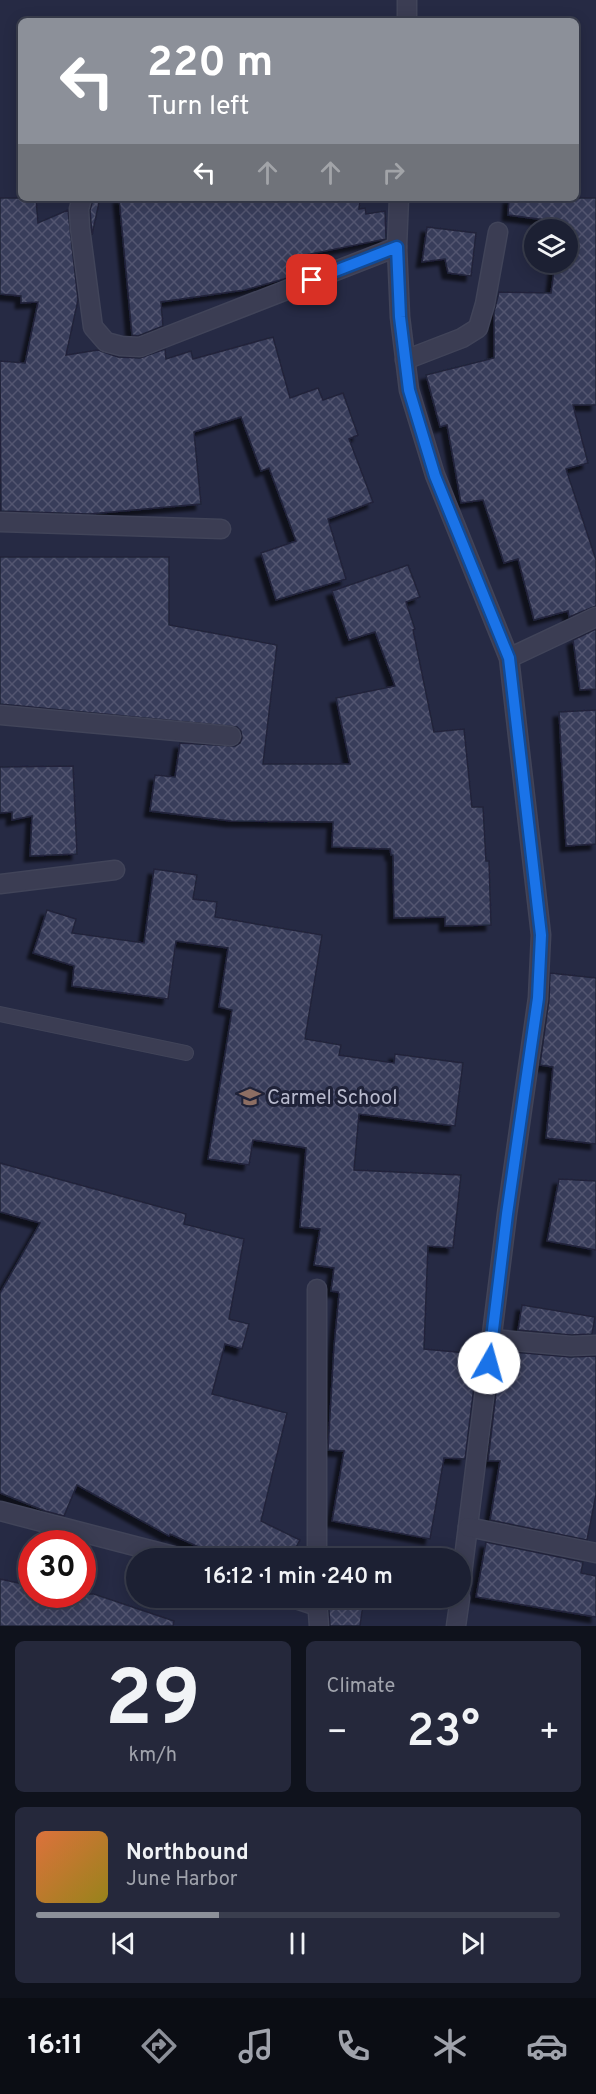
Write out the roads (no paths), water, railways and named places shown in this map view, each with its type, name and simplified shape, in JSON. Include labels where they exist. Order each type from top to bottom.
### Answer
[{"type":"street","points":[[407,0],[407,18]]},
{"type":"street","points":[[81,201],[79,209],[80,228],[93,327],[106,342],[121,346],[140,347],[397,247]]},
{"type":"street","points":[[399,201],[397,247],[400,317],[409,390],[435,476],[509,658],[541,935],[538,998],[507,1214],[465,1548]]},
{"type":"street","points":[[405,360],[462,338],[478,328],[485,304],[498,232]]},
{"type":"street","points":[[0,522],[221,529]]},
{"type":"street","points":[[509,658],[596,617]]},
{"type":"street","points":[[0,715],[231,736]]},
{"type":"street","points":[[0,884],[115,870]]},
{"type":"street","points":[[317,1289],[317,1548]]},
{"type":"street","points":[[492,1340],[571,1346],[596,1345]]},
{"type":"street","points":[[0,1511],[142,1548]]},
{"type":"street","points":[[468,1527],[596,1553]]},
{"type":"street","points":[[318,1608],[319,1626]]},
{"type":"street","points":[[456,1626],[459,1608]]},
{"type":"lane","points":[[0,1014],[186,1053]]},
{"type":"place","name":"Carmel School","points":[[250,1097]]}]
